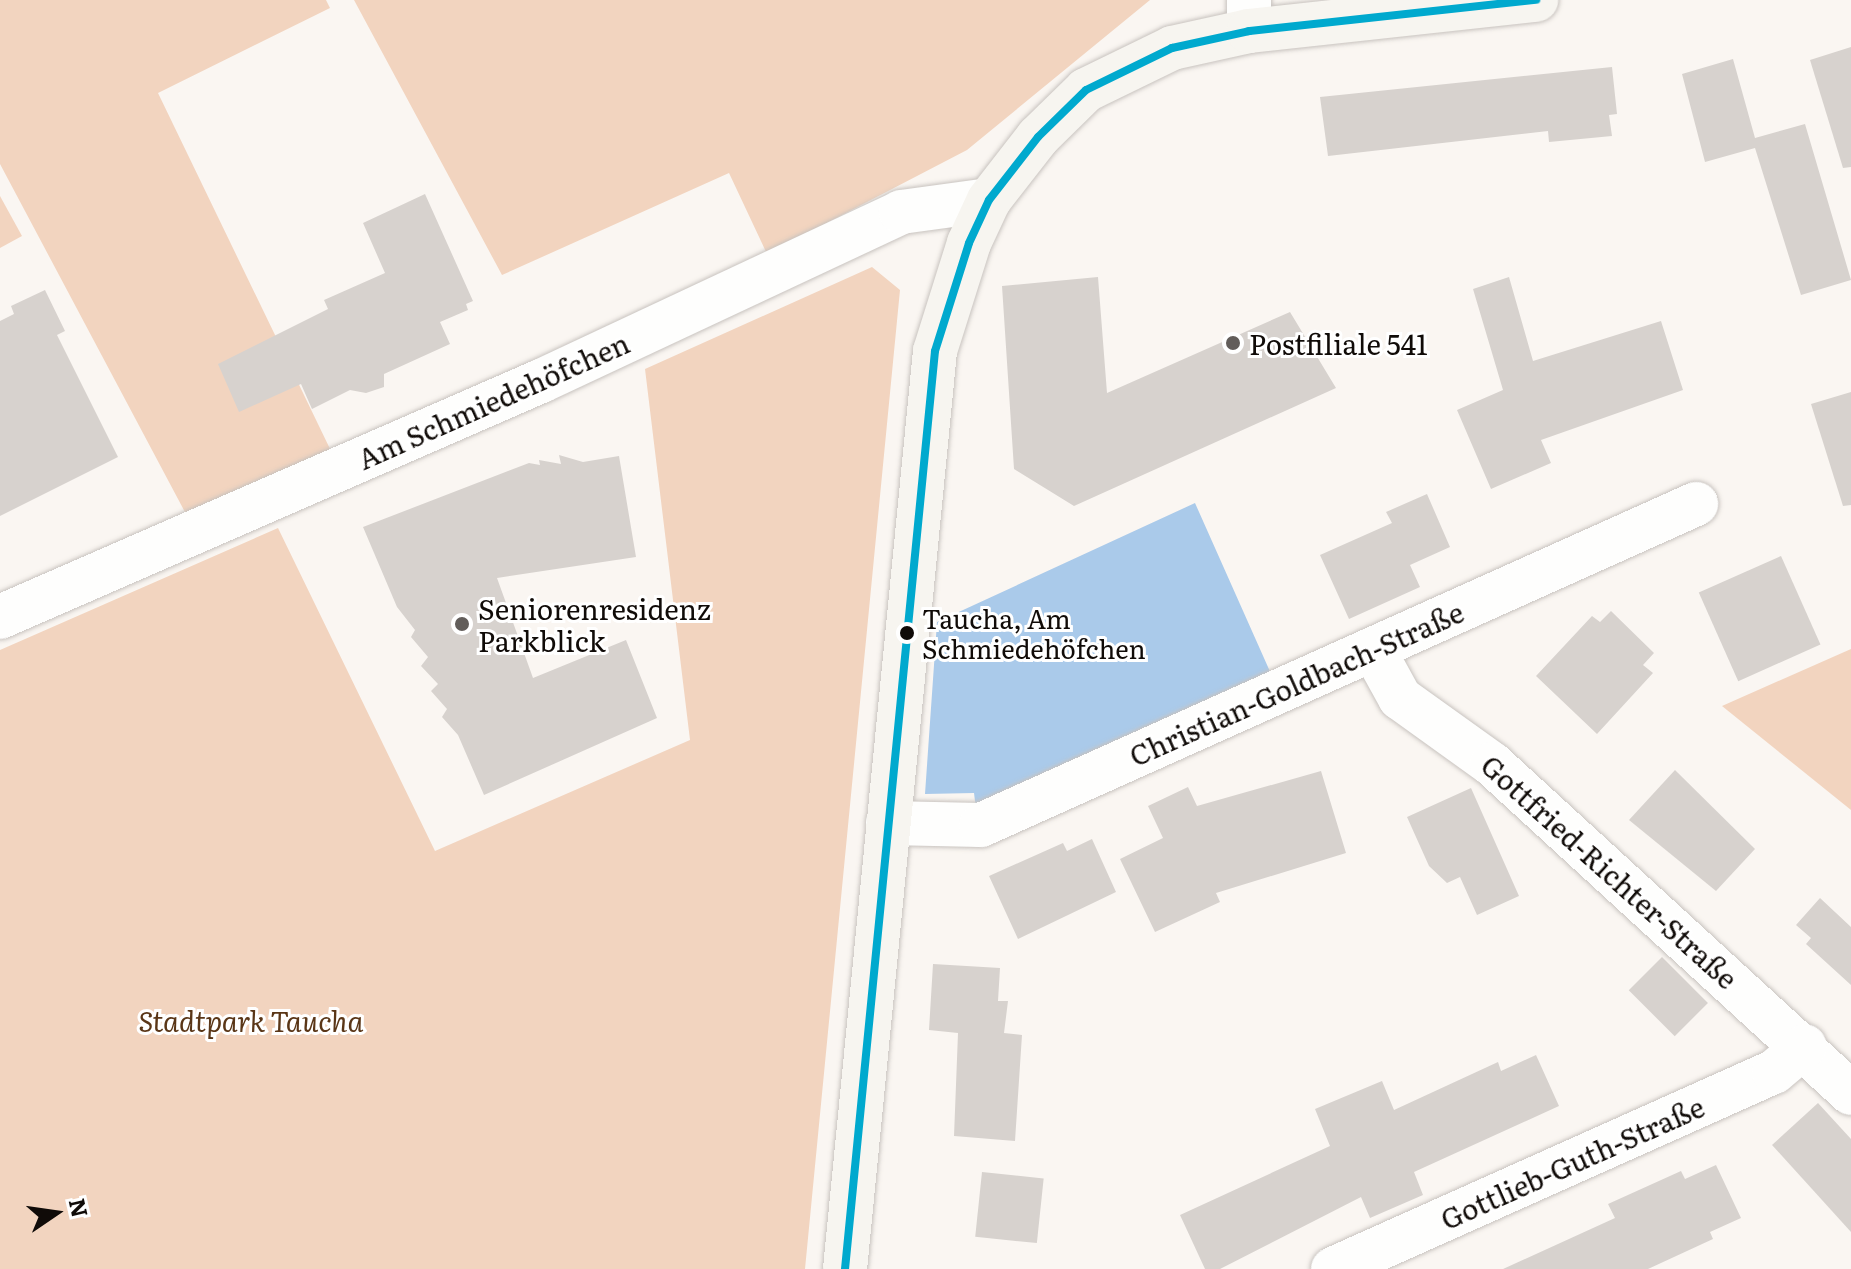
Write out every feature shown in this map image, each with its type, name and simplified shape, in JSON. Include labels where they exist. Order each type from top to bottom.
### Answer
[{"type":"street","points":[[845,1269],[935,351],[969,243],[989,200],[1038,137],[1097,82],[1249,15],[1536,0]]},
{"type":"street","name":"Am Schmiedehöfchen","points":[[0,617],[541,381],[901,212],[989,200]]},
{"type":"street","name":"Christian-Goldbach-Straße","points":[[888,823],[981,825],[1696,504]]},
{"type":"street","name":"Gottfried-Richter-Straße","points":[[1373,649],[1400,698],[1492,764],[1805,1046],[1851,1093]]},
{"type":"street","name":"Gottlieb-Guth-Straße","points":[[1333,1269],[1774,1072],[1805,1046]]},
{"type":"green space","points":[[0,0],[326,0],[330,8],[158,93],[332,453],[186,514],[0,164]]},
{"type":"green space","points":[[354,0],[1150,0],[967,150],[767,254],[729,173],[502,275]]},
{"type":"green space","points":[[0,196],[22,236],[0,248]]},
{"type":"green space","name":"Stadtpark Taucha","points":[[872,267],[900,290],[805,1269],[0,1269],[0,650],[278,528],[435,851],[690,740],[645,369]]},
{"type":"green space","points":[[1851,649],[1851,810],[1722,706]]},
{"type":"water","points":[[1195,503],[1272,676],[976,809],[974,793],[925,794],[937,622]]},
{"type":"building","points":[[1851,47],[1851,167],[1843,168],[1810,60]]},
{"type":"building","points":[[1733,59],[1755,138],[1805,124],[1851,280],[1801,295],[1755,148],[1705,162],[1682,74]]},
{"type":"building","points":[[1612,67],[1617,114],[1609,115],[1612,136],[1549,142],[1548,131],[1328,156],[1320,97]]},
{"type":"building","points":[[425,194],[473,301],[466,304],[468,310],[440,322],[450,344],[384,374],[384,387],[366,393],[350,390],[312,409],[301,384],[239,412],[218,364],[328,309],[324,300],[385,273],[363,223]]},
{"type":"building","points":[[1098,277],[1107,393],[1290,312],[1336,388],[1074,506],[1014,469],[1002,286]]},
{"type":"building","points":[[1509,277],[1533,361],[1661,321],[1683,390],[1541,440],[1551,463],[1491,489],[1457,410],[1503,390],[1473,289]]},
{"type":"building","points":[[45,290],[65,331],[57,335],[118,457],[0,516],[0,321],[14,314],[11,306]]},
{"type":"building","points":[[1851,392],[1851,505],[1843,506],[1811,404]]},
{"type":"building","name":"Seniorenresidenz Parkblick","points":[[559,455],[583,462],[619,456],[636,557],[497,578],[533,678],[626,640],[657,718],[484,795],[458,735],[442,717],[447,709],[431,691],[438,684],[421,666],[428,657],[411,637],[415,630],[397,607],[363,527],[529,463],[540,465],[539,460],[561,464]]},
{"type":"building","points":[[1427,494],[1450,547],[1410,565],[1420,587],[1349,619],[1320,555],[1392,523],[1386,512]]},
{"type":"building","points":[[1781,556],[1820,645],[1738,681],[1699,593]]},
{"type":"building","points":[[1611,611],[1654,653],[1643,665],[1653,673],[1597,734],[1536,676],[1592,616],[1600,622]]},
{"type":"building","points":[[1675,770],[1755,849],[1716,891],[1629,820]]},
{"type":"building","points":[[1321,771],[1346,853],[1216,893],[1220,902],[1155,932],[1120,859],[1163,838],[1148,806],[1188,787],[1197,806]]},
{"type":"building","points":[[1471,788],[1519,896],[1477,915],[1460,877],[1447,883],[1429,866],[1407,817]]},
{"type":"building","points":[[1092,839],[1116,892],[1018,939],[989,876],[1063,843],[1067,851]]},
{"type":"building","points":[[1820,898],[1851,927],[1851,985],[1806,944],[1811,938],[1796,925]]},
{"type":"building","points":[[1662,957],[1708,1003],[1675,1036],[1629,990]]},
{"type":"building","points":[[933,964],[1000,968],[998,1001],[1008,1001],[1004,1033],[1022,1035],[1015,1141],[954,1136],[958,1033],[929,1030]]},
{"type":"building","points":[[1536,1055],[1559,1106],[1414,1172],[1423,1195],[1370,1218],[1361,1197],[1220,1269],[1205,1269],[1180,1215],[1330,1146],[1315,1109],[1382,1081],[1394,1110],[1498,1062],[1501,1071]]},
{"type":"building","points":[[1818,1103],[1851,1139],[1851,1232],[1772,1145]]},
{"type":"building","points":[[1716,1165],[1741,1218],[1710,1232],[1713,1239],[1648,1269],[1503,1269],[1615,1218],[1608,1204],[1681,1171],[1685,1179]]},
{"type":"building","points":[[982,1172],[1044,1178],[1037,1243],[975,1237]]},
{"type":"transit line","points":[[845,1269],[935,351],[969,243],[989,200],[1038,137],[1086,90],[1172,48],[1249,31],[1536,0]]},
{"type":"place","name":"Postfiliale 541","points":[[1233,343]]},
{"type":"place","name":"Seniorenresidenz Parkblick","points":[[462,624]]},
{"type":"place","name":"Taucha, Am Schmiedehöfchen","points":[[907,633]]}]
